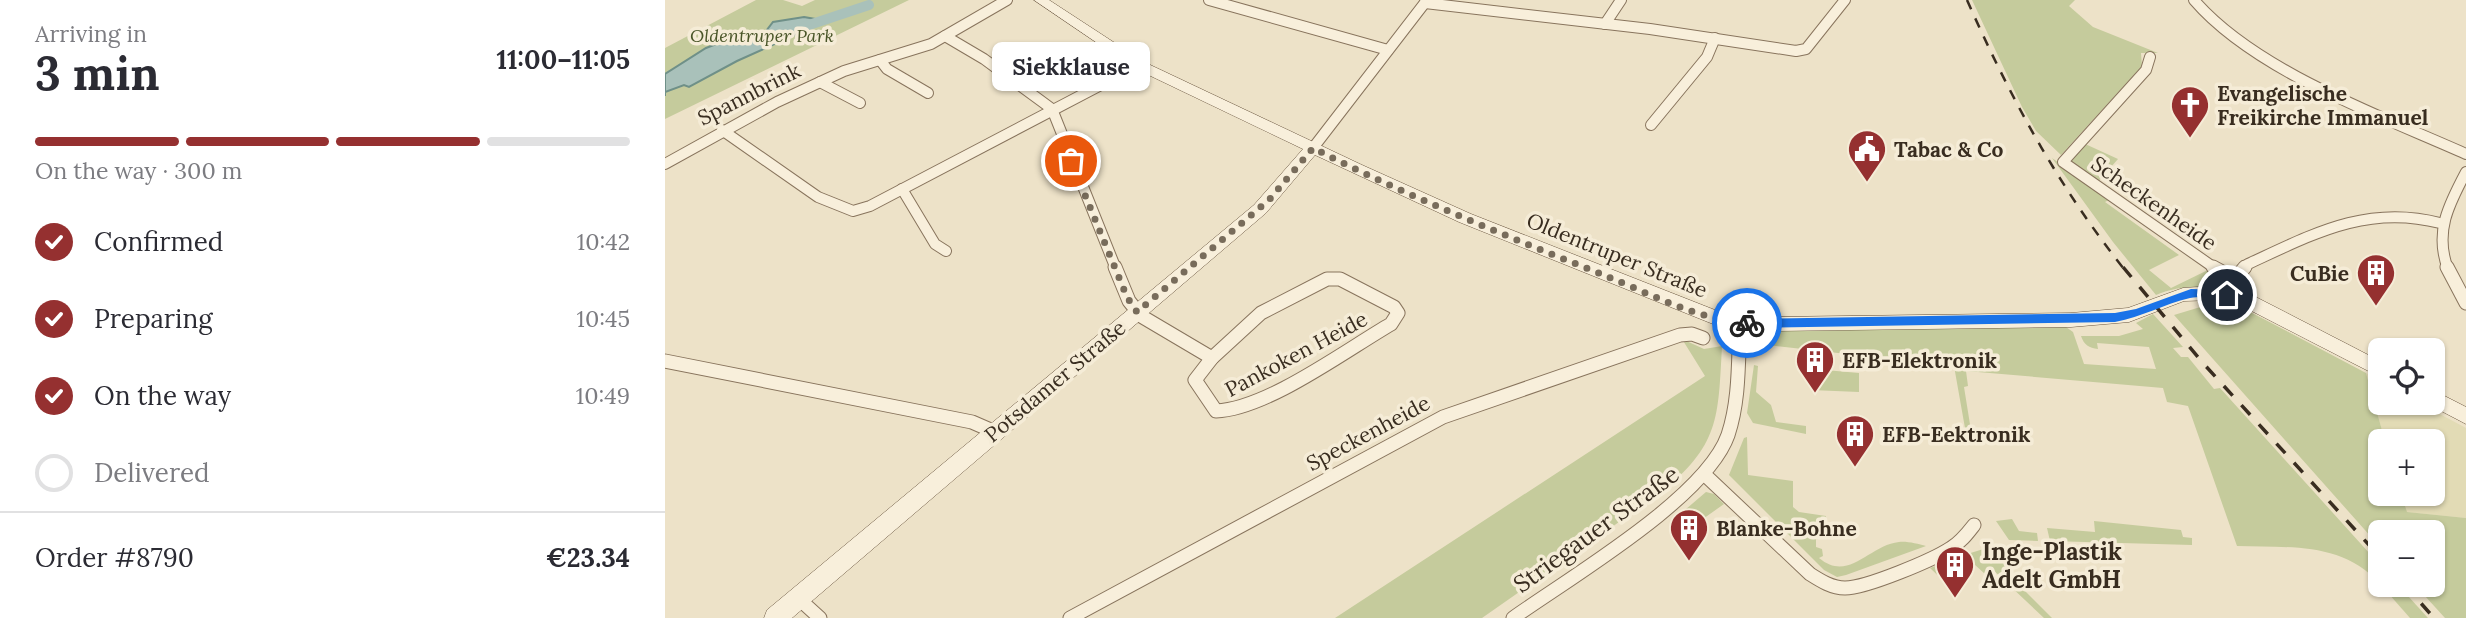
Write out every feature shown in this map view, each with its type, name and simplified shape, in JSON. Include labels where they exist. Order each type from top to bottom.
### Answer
[{"type":"street","name":"Spannbrink","points":[[665,164],[722,130],[820,82],[945,36],[1007,0]]},
{"type":"street","name":"Oldentruper Straße","points":[[1040,0],[1139,65],[1428,202],[1676,304],[1740,323],[1930,323],[2115,317],[2145,311],[2183,295],[2214,292],[2261,307],[2368,364]]},
{"type":"street","points":[[1209,0],[1388,50]]},
{"type":"street","points":[[1605,24],[1621,0]]},
{"type":"street","points":[[1426,2],[1802,50],[1845,0]]},
{"type":"street","points":[[2194,0],[2211,23],[2254,50],[2342,96],[2466,154]]},
{"type":"street","name":"Potsdamer Straße","points":[[775,618],[1269,200],[1313,148],[1426,2]]},
{"type":"street","points":[[945,36],[984,59],[1053,111],[1104,241],[1137,312]]},
{"type":"street","points":[[1651,125],[1707,57],[1715,38]]},
{"type":"street","name":"Scheckenheide","points":[[2150,57],[2146,70],[2063,162],[2235,279],[2248,264],[2361,218],[2414,214],[2440,223]]},
{"type":"street","points":[[880,60],[887,69],[928,93]]},
{"type":"street","points":[[722,130],[818,197],[840,208],[859,210],[1139,65]]},
{"type":"street","points":[[820,82],[860,103]]},
{"type":"street","points":[[2466,172],[2440,223],[2442,252],[2466,303]]},
{"type":"street","points":[[902,189],[935,244],[946,251]]},
{"type":"street","name":"Pankoken Heide","points":[[1327,279],[1340,279],[1394,307],[1398,313],[1391,324],[1330,361],[1228,413],[1212,408],[1196,384],[1199,372],[1212,358],[1261,313],[1327,279]]},
{"type":"street","name":"Pankoken Heide","points":[[1137,312],[1212,358]]},
{"type":"street","name":"Striegauer Straße","points":[[1513,618],[1664,512],[1704,474],[1732,425],[1739,382],[1740,323]]},
{"type":"street","name":"Speckenheide","points":[[1070,618],[1443,417],[1680,335],[1703,338]]},
{"type":"street","points":[[665,361],[972,422],[995,432]]},
{"type":"street","points":[[2445,405],[2466,416]]},
{"type":"street","name":"Striegauer Straße","points":[[1704,474],[1731,495],[1806,572],[1831,587],[1856,586],[1948,552],[1974,524]]},
{"type":"street","points":[[798,598],[820,618]]},
{"type":"shaded area","points":[[2378,415],[2442,415],[2466,428],[2466,518],[2406,512],[2404,506],[2445,506],[2445,429],[2382,429]]},
{"type":"green space","name":"Oldentruper Park","points":[[756,0],[783,0],[802,6],[815,0],[909,0],[665,119],[665,48]]},
{"type":"green space","points":[[1972,0],[2075,0],[2069,6],[2093,27],[2158,53],[2141,53],[2142,66],[2061,155],[2036,131],[2022,107]]},
{"type":"green space","points":[[2083,143],[2118,159],[2097,183],[2068,163]]},
{"type":"green space","points":[[2052,158],[2111,199],[2105,202],[2179,255],[2149,270],[2171,288],[2210,269],[2222,284],[2235,291],[2195,287],[2165,291],[2156,295],[2113,242]]},
{"type":"green space","points":[[2207,305],[2244,309],[2366,373],[2368,415],[2378,415],[2382,429],[2368,429],[2368,506],[2405,506],[2407,512],[2466,518],[2466,618],[2445,618],[2426,597],[2445,597],[2445,520],[2368,520],[2368,533],[2174,315]]},
{"type":"green space","points":[[2153,314],[2183,347],[2173,348],[2181,357],[2188,357],[2214,389],[2220,388],[2368,552],[2368,573],[2349,560],[2313,550],[2237,546],[2188,406],[2167,402],[2163,388],[1966,371],[1968,386],[1964,387],[1973,443],[1968,445],[1954,366],[1758,344],[1763,337],[1785,330],[2066,327],[2073,332],[2084,364],[2156,369],[2149,347],[2097,343],[2098,349],[2095,349],[2085,344],[2081,336],[2119,336],[2143,329],[2136,323]]},
{"type":"green space","points":[[1682,339],[1704,349],[1722,346],[1719,393],[1712,429],[1705,445],[1679,477],[1659,494],[1482,618],[1335,618],[1705,376]]},
{"type":"green space","points":[[1754,365],[1758,366],[1756,392],[1771,405],[1776,422],[1806,426],[1806,434],[1753,423],[1747,413]]},
{"type":"green space","points":[[1825,370],[1859,373],[1859,392],[1811,390],[1820,387],[1818,374]]},
{"type":"green space","points":[[1747,437],[1748,475],[1793,481],[1793,507],[1799,512],[1826,516],[1825,537],[1816,536],[1816,547],[1822,549],[1823,556],[1819,558],[1830,565],[1850,565],[1878,549],[1899,542],[1926,546],[1846,575],[1837,577],[1824,570],[1729,475],[1744,438]]},
{"type":"green space","points":[[1706,492],[1714,494],[1724,504],[1693,526],[1690,524],[1684,528],[1687,533],[1684,535],[1672,521]]},
{"type":"green space","points":[[2012,519],[2019,531],[2037,533],[2038,541],[2009,540],[1996,521]]},
{"type":"green space","points":[[2094,521],[2181,530],[2183,537],[2192,538],[2192,545],[2050,541],[2047,528],[2095,532]]},
{"type":"green space","points":[[1990,547],[2007,556],[2009,562],[2004,570],[2052,618],[2044,618],[1992,569],[1985,574],[1964,555]]},
{"type":"green space","points":[[1949,561],[1963,572],[1949,586],[1930,568]]},
{"type":"green space","points":[[2392,597],[2409,597],[2428,618],[2410,618]]},
{"type":"water","points":[[804,17],[815,19],[817,25],[737,61],[689,87],[684,85],[665,92],[665,74],[706,48],[732,38],[751,39],[766,31],[773,22]]},
{"type":"waterway","points":[[803,27],[869,5]]},
{"type":"railway","points":[[1967,0],[2000,71],[2037,140],[2078,206],[2124,269]]},
{"type":"railway","points":[[2123,267],[2202,362],[2368,544]]},
{"type":"railway","points":[[2415,597],[2434,618]]},
{"type":"way so far","points":[[1071,161],[1127,297],[1137,312],[1269,200],[1313,148],[1465,218],[1676,304],[1707,315],[1747,323]]},
{"type":"place","name":"Evangelische Freikirche Immanuel","points":[[2190,139]]},
{"type":"place","name":"Siekklause","points":[[1071,161]]},
{"type":"place","name":"Tabac & Co","points":[[1867,183]]},
{"type":"place","name":"CuBie","points":[[2376,307]]},
{"type":"place","name":"EFB-Elektronik","points":[[1815,394]]},
{"type":"place","name":"EFB-Eektronik","points":[[1855,468]]},
{"type":"place","name":"Blanke-Bohne","points":[[1689,562]]},
{"type":"place","name":"Inge-Plastik Adelt GmbH","points":[[1955,599]]},
{"type":"route","points":[[1747,323],[2071,320],[2125,316],[2191,293],[2214,292],[2227,295]]}]
